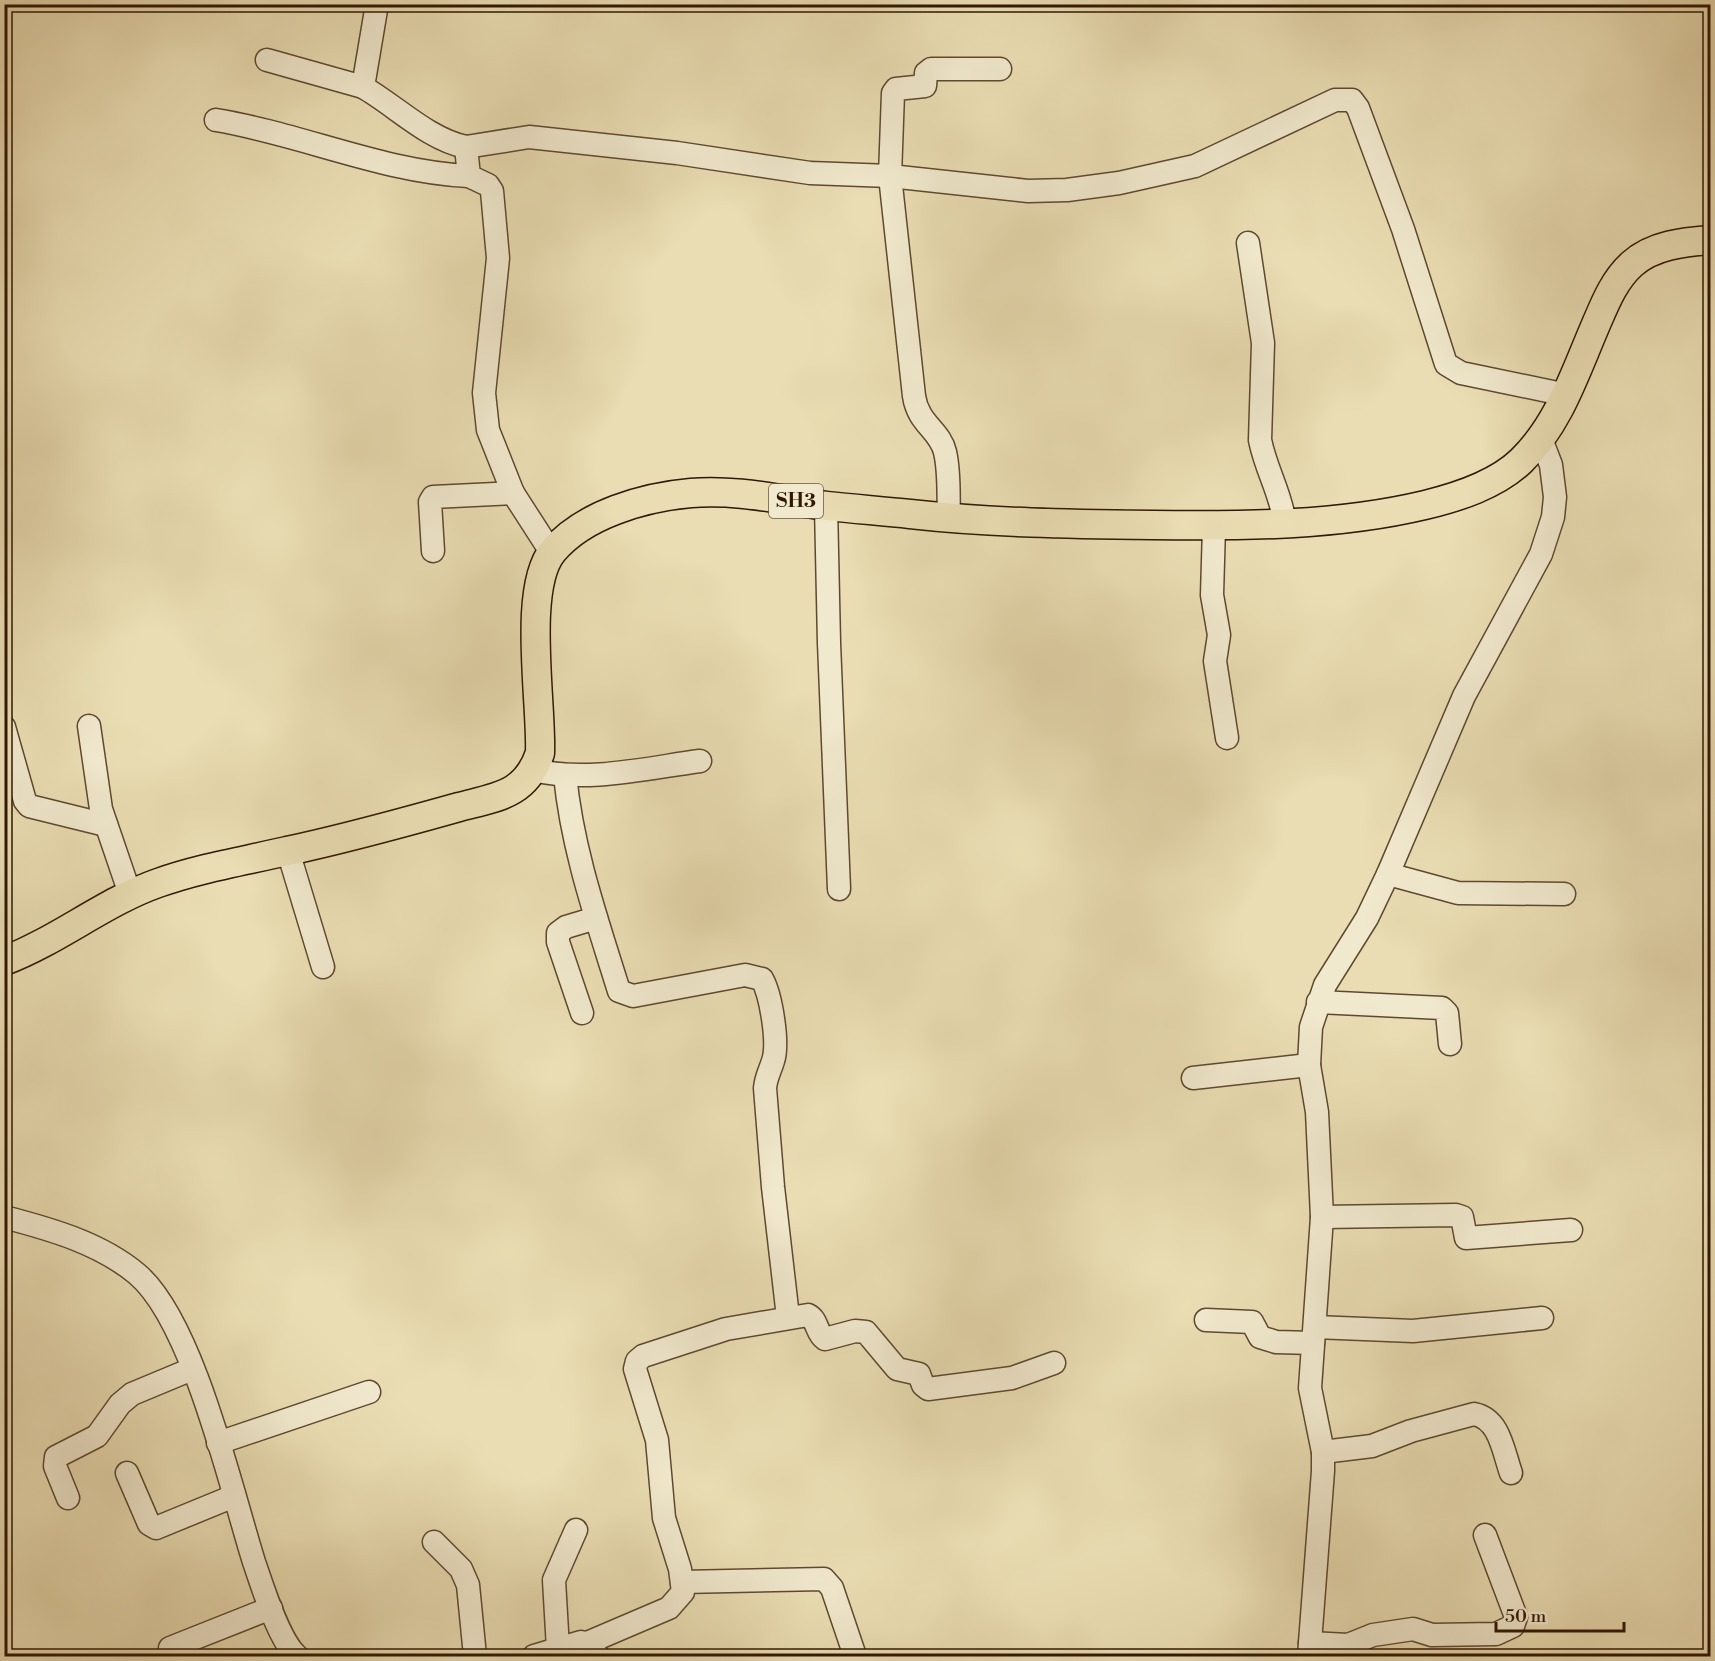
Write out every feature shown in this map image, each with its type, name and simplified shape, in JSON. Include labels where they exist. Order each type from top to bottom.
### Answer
[{"type":"main road","name":"SH3","points":[[551,552],[580,529],[602,516],[663,497],[718,492],[826,506],[1031,524],[1214,527],[1329,520],[1422,506],[1457,496],[1489,483],[1518,464],[1541,439],[1567,395],[1605,303],[1616,283],[1632,264],[1647,253],[1667,246],[1710,240]]},
{"type":"main road","points":[[4,961],[47,941],[130,894],[204,868],[288,851],[503,795],[521,786],[534,770],[540,753],[537,598],[542,572],[551,552]]},
{"type":"street","points":[[363,87],[377,4]]},
{"type":"street","points":[[267,60],[363,87],[414,121],[456,145],[466,147],[529,137],[677,153],[810,173],[890,176],[1028,191],[1119,183],[1195,166],[1335,100],[1352,100],[1358,108],[1403,229],[1446,364],[1461,374],[1567,395]]},
{"type":"street","points":[[949,518],[945,452],[916,409],[890,176],[894,91],[924,86],[927,71],[931,69],[1000,69]]},
{"type":"street","points":[[216,120],[287,134],[398,166],[446,175],[469,176],[488,185],[492,191],[498,258],[484,393],[485,412],[492,445],[513,493],[551,552]]},
{"type":"street","points":[[466,147],[469,176]]},
{"type":"street","points":[[1248,243],[1263,343],[1260,440],[1263,455],[1281,498],[1285,523]]},
{"type":"street","points":[[1485,1535],[1516,1617],[1513,1626],[1508,1630],[1496,1634],[1432,1635],[1413,1629],[1373,1635],[1348,1645],[1310,1650],[1323,1452],[1311,1401],[1322,1217],[1317,1112],[1309,1065],[1311,1027],[1325,985],[1367,918],[1388,874],[1464,696],[1540,554],[1553,518],[1555,496],[1551,465],[1541,439]]},
{"type":"street","points":[[433,551],[430,502],[433,497],[513,493]]},
{"type":"street","points":[[826,506],[839,889]]},
{"type":"street","points":[[1214,527],[1212,595],[1219,635],[1215,661],[1227,738]]},
{"type":"street","points":[[89,726],[96,786],[106,825],[130,894]]},
{"type":"street","points":[[4,728],[13,794],[35,809],[106,825]]},
{"type":"street","points":[[534,770],[565,775],[700,761]]},
{"type":"street","points":[[565,775],[569,817],[596,918],[619,991],[623,995],[633,996],[745,975],[757,976],[771,997],[774,1060],[766,1079],[766,1099],[772,1187],[788,1317]]},
{"type":"street","points":[[288,851],[323,967]]},
{"type":"street","points":[[1388,874],[1458,893],[1564,894]]},
{"type":"street","points":[[582,1013],[558,942],[558,933],[566,927],[596,918]]},
{"type":"street","points":[[1318,1002],[1442,1008],[1447,1012],[1450,1044]]},
{"type":"street","points":[[1192,1078],[1309,1065]]},
{"type":"street","points":[[1322,1217],[1456,1215],[1462,1217],[1466,1238],[1571,1230]]},
{"type":"street","points":[[4,1217],[86,1244],[114,1258],[138,1275],[158,1299],[181,1340],[192,1369],[271,1608],[297,1656]]},
{"type":"street","points":[[534,1656],[581,1642],[593,1650],[669,1608],[683,1592],[664,1518],[657,1440],[635,1369],[636,1361],[643,1356],[726,1329],[788,1317],[811,1316],[825,1339],[855,1331],[866,1332],[887,1360],[897,1369],[919,1374],[923,1385],[928,1389],[1012,1378],[1054,1363]]},
{"type":"street","points":[[1206,1320],[1244,1319],[1252,1322],[1260,1337],[1268,1340],[1314,1335],[1413,1331],[1542,1318]]},
{"type":"street","points":[[68,1498],[56,1466],[56,1457],[97,1436],[120,1404],[132,1394],[192,1369]]},
{"type":"street","points":[[218,1443],[369,1392]]},
{"type":"street","points":[[1323,1452],[1372,1446],[1411,1431],[1474,1414],[1485,1416],[1495,1426],[1511,1473]]},
{"type":"street","points":[[127,1473],[149,1524],[156,1528],[234,1496]]},
{"type":"street","points":[[558,1649],[554,1580],[576,1530]]},
{"type":"street","points":[[434,1542],[461,1569],[468,1585],[476,1656]]},
{"type":"street","points":[[682,1582],[824,1579],[832,1588],[855,1656]]},
{"type":"street","points":[[170,1648],[271,1608]]}]
